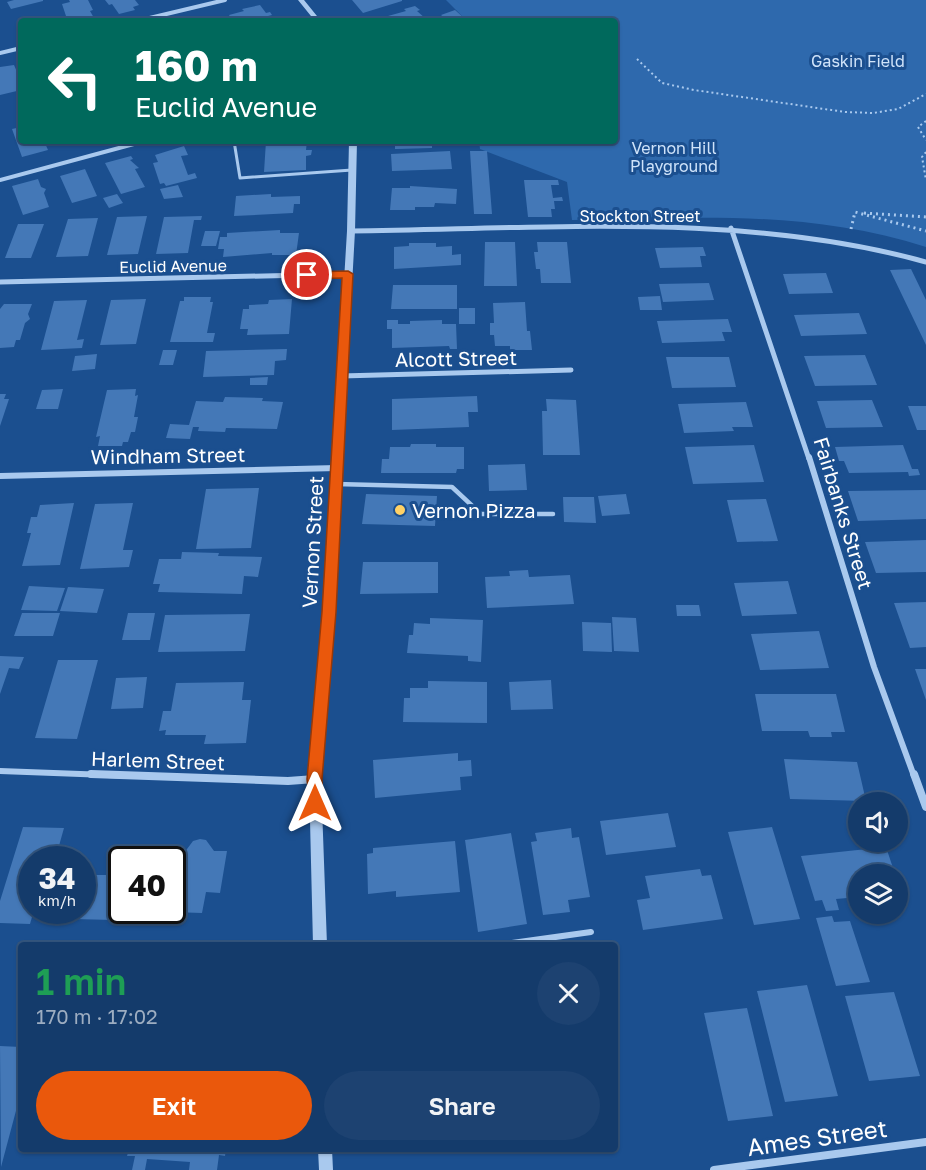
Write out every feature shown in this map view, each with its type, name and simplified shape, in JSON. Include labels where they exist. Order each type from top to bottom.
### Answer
[{"type":"street","points":[[150,18],[225,0]]},
{"type":"street","points":[[301,0],[316,18]]},
{"type":"street","points":[[0,53],[18,49]]},
{"type":"street","points":[[0,180],[134,144]]},
{"type":"street","name":"Vernon Street","points":[[320,942],[315,779],[329,612],[351,231],[353,144]]},
{"type":"street","name":"Stockton Street","points":[[351,231],[731,228],[848,242],[926,262]]},
{"type":"street","name":"Fairbanks Street","points":[[731,228],[801,433],[874,667],[926,807]]},
{"type":"street","name":"Euclid Avenue","points":[[0,282],[348,274]]},
{"type":"street","name":"Alcott Street","points":[[341,376],[571,370]]},
{"type":"street","name":"Windham Street","points":[[0,476],[337,468]]},
{"type":"street","name":"Harlem Street","points":[[0,771],[288,781],[315,779]]},
{"type":"street","name":"Ames Street","points":[[714,1170],[926,1142]]},
{"type":"street","points":[[325,1152],[326,1170]]},
{"type":"lane","points":[[234,144],[240,178],[352,170]]},
{"type":"lane","points":[[336,484],[452,487],[482,514],[553,514]]},
{"type":"lane","points":[[519,942],[591,932]]},
{"type":"path","points":[[637,59],[662,83],[693,90],[846,112],[873,113],[898,110],[926,94]]},
{"type":"path","points":[[926,121],[918,127],[926,140]]},
{"type":"path","points":[[926,152],[922,158],[926,180]]},
{"type":"path","points":[[855,212],[926,217]]},
{"type":"path","points":[[855,212],[926,231]]},
{"type":"path","points":[[848,242],[855,212]]},
{"type":"green space","points":[[446,0],[926,0],[926,247],[838,226],[794,221],[750,218],[572,220],[567,182],[480,149],[479,144],[618,144],[618,18],[464,18]]},
{"type":"building","points":[[14,0],[43,1],[11,9],[7,2]]},
{"type":"building","points":[[69,0],[88,0],[94,18],[67,18],[62,4],[70,2]]},
{"type":"building","points":[[105,0],[135,0],[139,5],[133,7],[135,10],[119,14],[112,4],[109,5]]},
{"type":"building","points":[[352,0],[402,0],[402,1],[363,13]]},
{"type":"building","points":[[260,5],[266,13],[270,12],[272,15],[268,16],[270,18],[231,18],[229,15],[244,11],[242,9]]},
{"type":"building","points":[[415,6],[425,18],[381,18],[406,11],[404,9]]},
{"type":"building","points":[[455,10],[464,18],[444,18],[441,15]]},
{"type":"building","points":[[14,65],[18,74],[18,91],[0,95],[0,67]]},
{"type":"building","points":[[18,128],[18,144],[45,144],[48,150],[22,157],[12,129]]},
{"type":"building","points":[[266,144],[307,144],[306,150],[312,150],[311,155],[306,156],[306,170],[264,172]]},
{"type":"building","points":[[395,144],[432,144],[432,148],[395,149]]},
{"type":"building","points":[[184,146],[188,155],[181,156],[188,175],[195,173],[197,178],[166,186],[164,183],[160,184],[153,163],[158,162],[155,155]]},
{"type":"building","points":[[450,151],[452,169],[392,171],[391,154]]},
{"type":"building","points":[[470,151],[487,151],[492,214],[474,214]]},
{"type":"building","points":[[131,156],[133,159],[130,160],[139,168],[135,169],[145,187],[121,194],[105,163]]},
{"type":"building","points":[[85,169],[97,196],[72,203],[60,176]]},
{"type":"building","points":[[38,179],[41,187],[46,189],[44,193],[49,207],[23,215],[12,186]]},
{"type":"building","points":[[524,180],[558,180],[559,185],[551,185],[553,198],[562,197],[563,201],[554,201],[555,209],[551,209],[552,217],[528,217]]},
{"type":"building","points":[[178,185],[183,197],[164,199],[160,189]]},
{"type":"building","points":[[410,186],[457,189],[456,204],[435,203],[434,207],[415,207],[415,210],[390,210],[392,188],[410,188]]},
{"type":"building","points":[[117,194],[123,203],[109,208],[103,198]]},
{"type":"building","points":[[271,194],[271,197],[300,196],[300,204],[294,204],[293,213],[234,216],[236,196]]},
{"type":"building","points":[[147,216],[138,254],[107,255],[117,217]]},
{"type":"building","points":[[202,216],[201,220],[194,220],[188,253],[156,254],[164,217]]},
{"type":"building","points":[[98,218],[88,256],[56,257],[68,219]]},
{"type":"building","points":[[18,224],[44,224],[31,258],[5,258]]},
{"type":"building","points":[[280,230],[280,233],[299,233],[296,255],[272,255],[272,253],[223,257],[224,249],[218,249],[220,237],[227,237],[227,233]]},
{"type":"building","points":[[205,231],[220,231],[216,246],[201,246]]},
{"type":"building","points":[[485,242],[515,242],[517,286],[484,286]]},
{"type":"building","points":[[537,242],[567,242],[571,283],[541,283],[540,269],[536,269],[534,252],[538,252]]},
{"type":"building","points":[[409,243],[436,243],[436,247],[452,246],[452,255],[461,254],[461,265],[394,269],[394,247],[409,246]]},
{"type":"building","points":[[703,247],[706,256],[700,256],[702,267],[660,268],[655,248]]},
{"type":"building","points":[[911,269],[926,300],[926,345],[890,270]]},
{"type":"building","points":[[826,273],[833,293],[789,294],[783,274]]},
{"type":"building","points":[[709,283],[714,300],[663,302],[659,284]]},
{"type":"building","points":[[393,285],[457,285],[457,309],[391,309]]},
{"type":"building","points":[[660,296],[662,310],[640,310],[638,297]]},
{"type":"building","points":[[184,297],[211,297],[210,302],[213,302],[207,333],[215,333],[213,342],[170,342],[180,301],[184,301]]},
{"type":"building","points":[[146,299],[136,344],[100,345],[111,300]]},
{"type":"building","points":[[292,299],[289,334],[247,335],[248,329],[240,329],[243,309],[249,309],[249,305],[268,304],[269,300]]},
{"type":"building","points":[[87,300],[77,340],[84,339],[82,348],[41,350],[54,301]]},
{"type":"building","points":[[525,302],[527,331],[530,331],[532,350],[510,350],[510,346],[495,346],[494,335],[490,335],[490,323],[494,323],[493,303]]},
{"type":"building","points":[[4,304],[32,304],[28,314],[30,319],[25,323],[20,340],[16,340],[14,347],[0,348],[0,309]]},
{"type":"building","points":[[459,308],[475,308],[475,324],[459,324]]},
{"type":"building","points":[[859,313],[867,334],[801,336],[794,315]]},
{"type":"building","points":[[728,319],[732,332],[722,332],[725,341],[662,343],[657,321]]},
{"type":"building","points":[[387,320],[398,320],[398,324],[410,324],[410,321],[442,320],[442,324],[456,324],[457,349],[450,349],[449,346],[392,348],[392,329],[387,329]]},
{"type":"building","points":[[287,349],[286,360],[275,361],[274,375],[203,377],[206,351]]},
{"type":"building","points":[[163,350],[177,350],[173,365],[159,365]]},
{"type":"building","points":[[97,354],[95,369],[72,371],[75,356]]},
{"type":"building","points":[[865,355],[877,385],[815,386],[804,356]]},
{"type":"building","points":[[666,357],[729,357],[736,387],[672,388]]},
{"type":"building","points":[[268,377],[267,385],[250,385],[250,378]]},
{"type":"building","points":[[63,389],[58,409],[36,409],[42,390]]},
{"type":"building","points":[[136,389],[135,396],[138,395],[134,417],[138,417],[135,432],[131,432],[128,442],[123,442],[122,446],[98,446],[100,436],[96,437],[107,390]]},
{"type":"building","points":[[0,394],[6,394],[4,399],[9,399],[0,426]]},
{"type":"building","points":[[477,396],[478,412],[468,412],[469,427],[392,430],[392,399]]},
{"type":"building","points":[[225,397],[263,398],[262,401],[283,402],[277,429],[226,428],[225,432],[198,431],[199,427],[193,427],[190,439],[166,438],[170,424],[189,425],[196,401],[223,402]]},
{"type":"building","points":[[546,399],[576,400],[580,455],[543,455],[542,411],[547,411]]},
{"type":"building","points":[[872,400],[883,427],[826,428],[817,401]]},
{"type":"building","points":[[746,402],[753,427],[732,427],[734,431],[684,433],[678,404]]},
{"type":"building","points":[[908,406],[926,406],[926,430],[917,430]]},
{"type":"building","points":[[411,444],[464,447],[464,469],[457,469],[456,473],[381,473],[382,459],[389,459],[390,447],[410,447]]},
{"type":"building","points":[[754,445],[764,482],[693,484],[685,447]]},
{"type":"building","points":[[903,445],[912,469],[918,469],[920,475],[909,476],[908,472],[849,473],[844,461],[839,461],[835,447]]},
{"type":"building","points":[[525,464],[527,490],[489,491],[488,465]]},
{"type":"building","points":[[259,488],[251,548],[196,549],[206,489]]},
{"type":"building","points":[[926,490],[926,519],[858,521],[848,491]]},
{"type":"building","name":"Vernon Pizza","points":[[366,494],[437,496],[435,526],[362,524]]},
{"type":"building","points":[[626,494],[630,514],[602,516],[598,496]]},
{"type":"building","points":[[563,497],[594,497],[596,523],[564,522]]},
{"type":"building","points":[[766,499],[778,541],[737,542],[727,500]]},
{"type":"building","points":[[74,503],[60,565],[22,566],[31,533],[27,533],[31,517],[37,517],[40,505]]},
{"type":"building","points":[[133,503],[123,550],[133,550],[129,567],[80,569],[95,504]]},
{"type":"building","points":[[926,540],[926,572],[876,573],[865,542]]},
{"type":"building","points":[[182,552],[262,557],[258,577],[244,576],[242,594],[158,592],[160,584],[153,584],[159,559],[181,559]]},
{"type":"building","points":[[363,562],[438,562],[438,593],[360,594]]},
{"type":"building","points":[[528,570],[529,577],[570,575],[574,604],[487,608],[485,577],[510,576],[509,571]]},
{"type":"building","points":[[788,581],[797,614],[742,616],[734,583]]},
{"type":"building","points":[[29,586],[65,588],[57,611],[21,610]]},
{"type":"building","points":[[68,587],[104,589],[97,613],[60,611]]},
{"type":"building","points":[[926,602],[926,647],[910,648],[894,603]]},
{"type":"building","points":[[676,605],[699,605],[701,616],[677,616]]},
{"type":"building","points":[[22,613],[60,613],[53,636],[14,636]]},
{"type":"building","points":[[128,613],[155,613],[150,640],[122,640]]},
{"type":"building","points":[[250,614],[245,651],[158,652],[165,615]]},
{"type":"building","points":[[612,617],[636,618],[639,652],[614,651]]},
{"type":"building","points":[[430,618],[483,620],[481,662],[468,661],[468,656],[407,653],[409,635],[413,635],[414,623],[430,624]]},
{"type":"building","points":[[582,622],[611,623],[612,652],[583,651]]},
{"type":"building","points":[[819,631],[829,668],[760,670],[751,634]]},
{"type":"building","points":[[0,656],[24,657],[19,669],[9,668],[0,694]]},
{"type":"building","points":[[58,660],[98,660],[77,739],[35,738]]},
{"type":"building","points":[[915,669],[926,669],[926,700]]},
{"type":"building","points":[[147,677],[143,708],[111,709],[116,678]]},
{"type":"building","points":[[551,680],[553,709],[511,710],[509,682]]},
{"type":"building","points":[[428,681],[487,682],[487,723],[403,722],[404,698],[410,698],[410,688],[428,688]]},
{"type":"building","points":[[244,682],[242,700],[251,700],[246,743],[204,744],[206,735],[165,735],[166,730],[159,731],[163,711],[171,711],[176,683]]},
{"type":"building","points":[[755,694],[836,694],[845,732],[831,732],[832,737],[810,737],[808,731],[762,731]]},
{"type":"building","points":[[458,753],[458,761],[471,760],[472,776],[460,777],[461,790],[375,798],[373,760]]},
{"type":"building","points":[[784,759],[857,762],[864,792],[848,792],[848,801],[790,799]]},
{"type":"building","points":[[668,813],[676,847],[606,855],[600,821]]},
{"type":"building","points":[[23,827],[64,828],[59,846],[18,846],[18,924],[0,923],[0,901]]},
{"type":"building","points":[[772,827],[800,919],[754,925],[728,832]]},
{"type":"building","points":[[571,828],[572,838],[579,837],[590,897],[568,900],[570,912],[543,915],[531,842],[537,841],[535,833]]},
{"type":"building","points":[[511,833],[527,924],[478,932],[465,840]]},
{"type":"building","points":[[206,840],[214,851],[227,851],[220,893],[206,892],[202,913],[186,912],[186,850],[193,841]]},
{"type":"building","points":[[455,841],[460,892],[396,897],[396,891],[368,894],[367,854],[373,853],[373,848]]},
{"type":"building","points":[[848,851],[888,852],[892,864],[848,864],[848,898],[836,899],[839,910],[826,911],[822,900],[815,901],[801,856]]},
{"type":"building","points":[[700,869],[702,876],[711,875],[723,919],[643,930],[637,900],[650,898],[645,876]]},
{"type":"building","points":[[96,875],[108,875],[108,920],[96,920]]},
{"type":"building","points":[[832,916],[834,922],[848,921],[848,924],[851,924],[870,982],[836,986],[816,918]]},
{"type":"building","points":[[807,985],[838,1096],[785,1102],[757,991]]},
{"type":"building","points":[[894,992],[920,1076],[869,1081],[845,996]]},
{"type":"building","points":[[747,1008],[773,1116],[728,1121],[704,1013]]},
{"type":"building","points":[[0,1046],[18,1047],[18,1103],[1,1167]]},
{"type":"building","points":[[128,1152],[226,1152],[225,1156],[219,1155],[217,1170],[189,1170],[190,1162],[147,1159],[145,1170],[132,1170],[135,1156],[127,1156]]},
{"type":"place","name":"Vernon Pizza","points":[[400,510]]},
{"type":"route","points":[[307,275],[348,274],[329,612],[315,803]]},
{"type":"park label","name":"Gaskin Field","points":[[858,61]]},
{"type":"park label","name":"Vernon Hill Playground","points":[[674,157]]}]
